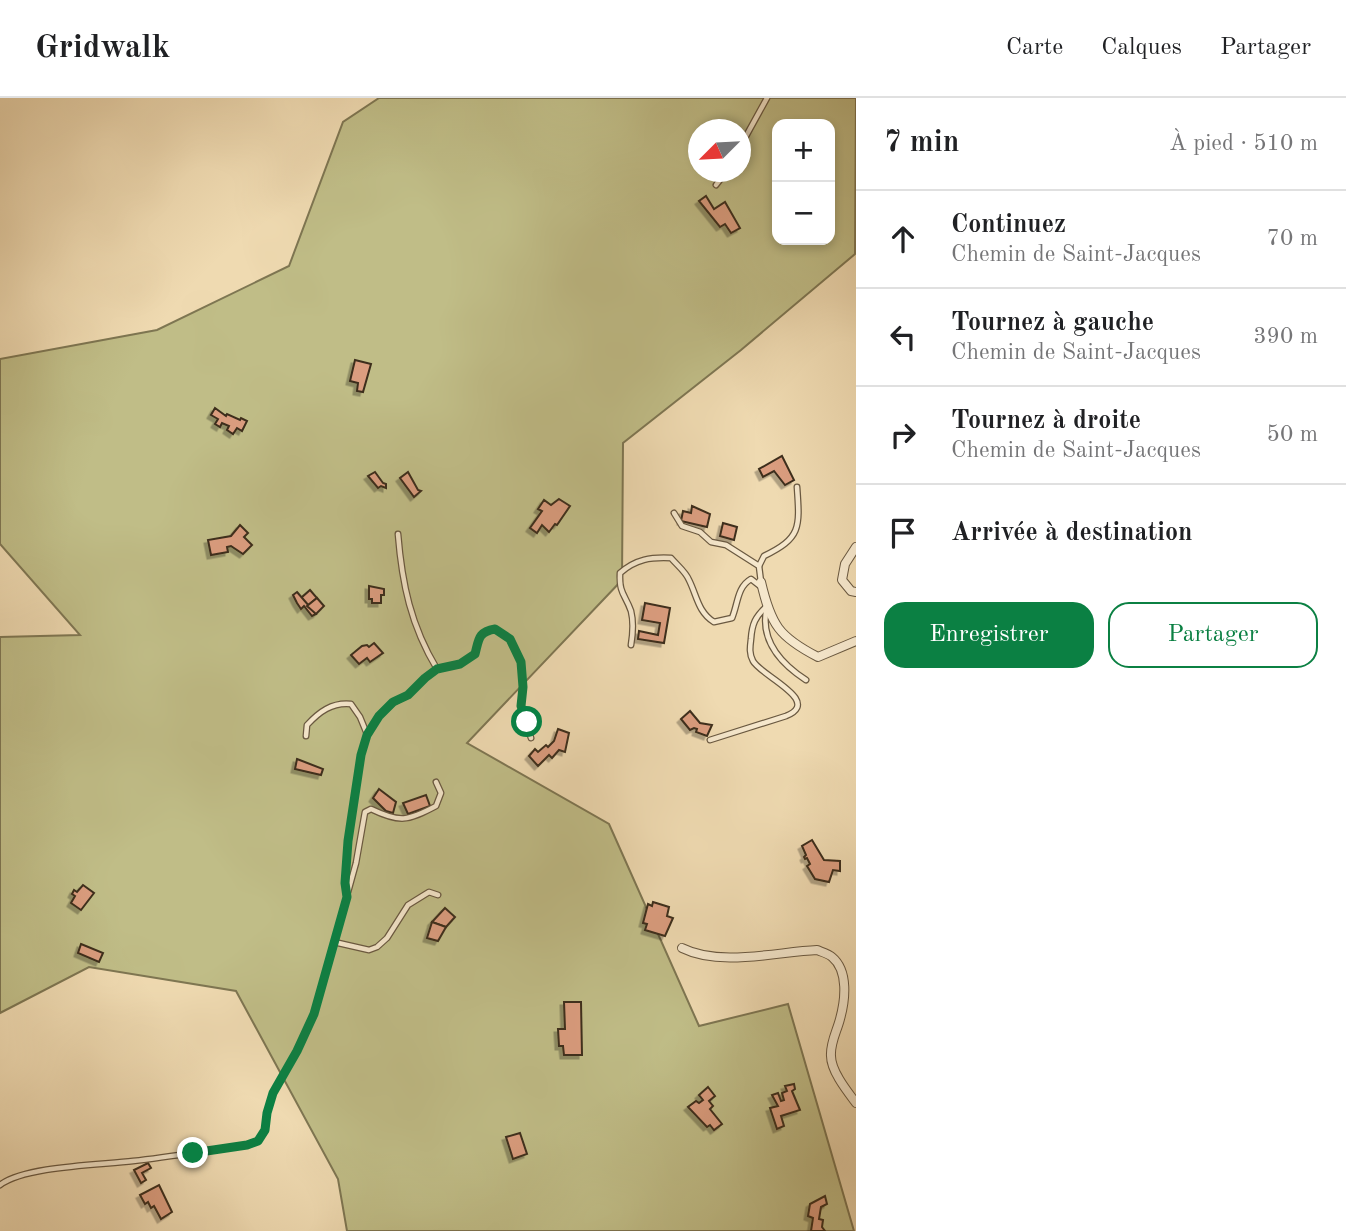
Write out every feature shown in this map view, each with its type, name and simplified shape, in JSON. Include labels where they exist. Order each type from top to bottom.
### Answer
[{"type":"street","points":[[856,547],[845,564],[842,580],[851,591],[856,592]]},
{"type":"street","points":[[762,585],[767,606],[778,630],[797,646],[818,657],[856,641]]},
{"type":"street","points":[[682,948],[712,957],[817,950],[832,956],[840,967],[844,985],[840,1020],[830,1052],[831,1061],[856,1104]]},
{"type":"lane","points":[[751,127],[767,98]]},
{"type":"lane","points":[[762,585],[759,566],[764,556],[782,548],[792,539],[799,507],[797,487]]},
{"type":"lane","points":[[674,513],[682,526],[700,532],[711,542],[726,545],[759,566]]},
{"type":"lane","points":[[398,534],[401,575],[410,613],[423,646],[437,669]]},
{"type":"lane","points":[[631,645],[634,626],[630,609],[619,586],[620,573],[640,560],[653,557],[671,558],[689,578],[692,591],[705,616],[714,622],[732,618],[738,594],[746,582],[751,579],[762,585]]},
{"type":"lane","points":[[767,606],[764,621],[771,645],[786,666],[806,681]]},
{"type":"lane","points":[[710,740],[786,716],[798,707],[797,699],[790,690],[760,670],[750,653],[755,617],[767,606]]},
{"type":"lane","points":[[347,897],[345,883],[348,841],[361,755],[367,735],[379,716],[393,702],[408,695],[437,669],[460,664],[475,654],[480,636],[485,631],[495,629],[510,639],[521,662],[521,706],[531,738]]},
{"type":"lane","points":[[306,736],[307,725],[316,715],[340,703],[351,704],[367,735]]},
{"type":"lane","points":[[0,1185],[9,1178],[67,1168],[247,1145],[258,1141],[265,1130],[273,1093],[314,1014],[356,863],[365,812],[371,809],[399,820],[409,819],[436,806],[441,793],[436,782]]},
{"type":"lane","points":[[334,942],[369,950],[377,947],[387,938],[408,905],[429,892],[438,895]]},
{"type":"shaded area","points":[[379,98],[856,98],[855,254],[741,350],[623,443],[622,580],[467,743],[609,824],[699,1026],[788,1004],[854,1231],[347,1231],[338,1179],[236,991],[89,967],[0,1013],[0,637],[80,635],[0,544],[0,359],[157,330],[289,266],[343,122]]},
{"type":"building","points":[[706,196],[714,209],[725,202],[740,228],[731,233],[725,224],[720,227],[699,201]]},
{"type":"building","points":[[355,360],[371,364],[363,392],[357,391],[358,383],[350,381]]},
{"type":"building","points":[[215,408],[226,416],[227,414],[247,421],[242,431],[237,428],[233,434],[227,430],[229,426],[222,423],[220,427],[215,424],[218,419],[211,415]]},
{"type":"building","points":[[782,456],[794,480],[785,485],[774,471],[763,477],[759,469]]},
{"type":"building","points":[[375,472],[386,484],[386,488],[378,488],[368,476]]},
{"type":"building","points":[[408,472],[421,491],[414,497],[400,478]]},
{"type":"building","points":[[559,499],[570,506],[557,525],[549,532],[542,525],[537,533],[530,528],[542,511],[538,509],[544,500],[551,505]]},
{"type":"building","points":[[692,506],[710,514],[707,527],[681,521],[683,511],[691,513]]},
{"type":"building","points":[[723,523],[737,527],[734,540],[720,536]]},
{"type":"building","points":[[240,525],[248,533],[244,537],[252,545],[243,554],[231,546],[227,547],[228,552],[211,555],[208,540],[231,536]]},
{"type":"building","points":[[369,586],[384,589],[381,603],[372,603],[372,599],[369,599]]},
{"type":"building","points":[[310,590],[317,598],[307,606],[301,598]]},
{"type":"building","points":[[297,592],[316,614],[312,616],[304,606],[301,609],[293,595]]},
{"type":"building","points":[[317,598],[324,606],[316,614],[307,606]]},
{"type":"building","points":[[645,603],[670,608],[664,643],[638,639],[639,631],[658,635],[660,623],[642,620]]},
{"type":"building","points":[[374,643],[383,653],[370,662],[367,658],[359,664],[351,655],[362,646],[369,647]]},
{"type":"building","points":[[690,711],[700,723],[712,725],[707,736],[696,732],[697,729],[690,730],[681,719]]},
{"type":"building","points":[[558,729],[569,733],[565,752],[559,750],[552,758],[549,755],[538,766],[529,756],[535,749],[538,752],[546,745],[548,747],[554,741]]},
{"type":"building","points":[[297,759],[323,769],[321,775],[295,769]]},
{"type":"building","points":[[379,789],[396,802],[393,813],[386,811],[373,798]]},
{"type":"building","points":[[426,795],[430,806],[408,814],[403,803]]},
{"type":"building","points":[[812,840],[824,860],[840,861],[840,871],[833,870],[829,882],[815,879],[807,866],[810,864],[804,857],[806,855],[802,846]]},
{"type":"building","points":[[83,885],[94,893],[81,910],[71,903],[75,896],[72,894],[74,890],[77,892]]},
{"type":"building","points":[[653,902],[669,907],[667,916],[673,918],[665,936],[645,930],[647,924],[643,923],[648,904],[652,906]]},
{"type":"building","points":[[445,908],[455,917],[446,927],[432,922]]},
{"type":"building","points":[[432,922],[446,927],[438,941],[427,938]]},
{"type":"building","points":[[81,944],[103,953],[99,962],[78,953]]},
{"type":"building","points":[[564,1002],[581,1002],[582,1055],[564,1055],[563,1046],[559,1046],[558,1029],[565,1029]]},
{"type":"building","points":[[794,1084],[795,1089],[792,1091],[800,1110],[781,1116],[784,1126],[777,1129],[770,1108],[778,1106],[772,1095],[778,1093],[781,1101],[784,1100],[782,1093],[787,1091],[785,1086]]},
{"type":"building","points":[[708,1087],[715,1096],[709,1101],[713,1106],[710,1109],[722,1124],[714,1130],[710,1125],[707,1127],[688,1107],[703,1100],[699,1095]]},
{"type":"building","points":[[520,1133],[527,1154],[513,1159],[506,1137]]},
{"type":"building","points":[[148,1163],[151,1168],[142,1173],[146,1180],[141,1183],[134,1170]]},
{"type":"building","points":[[159,1185],[172,1212],[161,1219],[154,1206],[151,1208],[148,1202],[145,1204],[140,1195]]},
{"type":"building","points":[[825,1196],[827,1204],[821,1207],[819,1219],[823,1220],[822,1227],[825,1231],[811,1231],[813,1218],[808,1216],[810,1204]]},
{"type":"route","points":[[193,1153],[247,1145],[258,1141],[265,1130],[273,1093],[314,1014],[347,897],[345,867],[355,787],[367,735],[379,716],[437,669],[460,664],[475,654],[480,636],[485,631],[495,629],[510,639],[521,662],[521,706],[527,722]]}]
